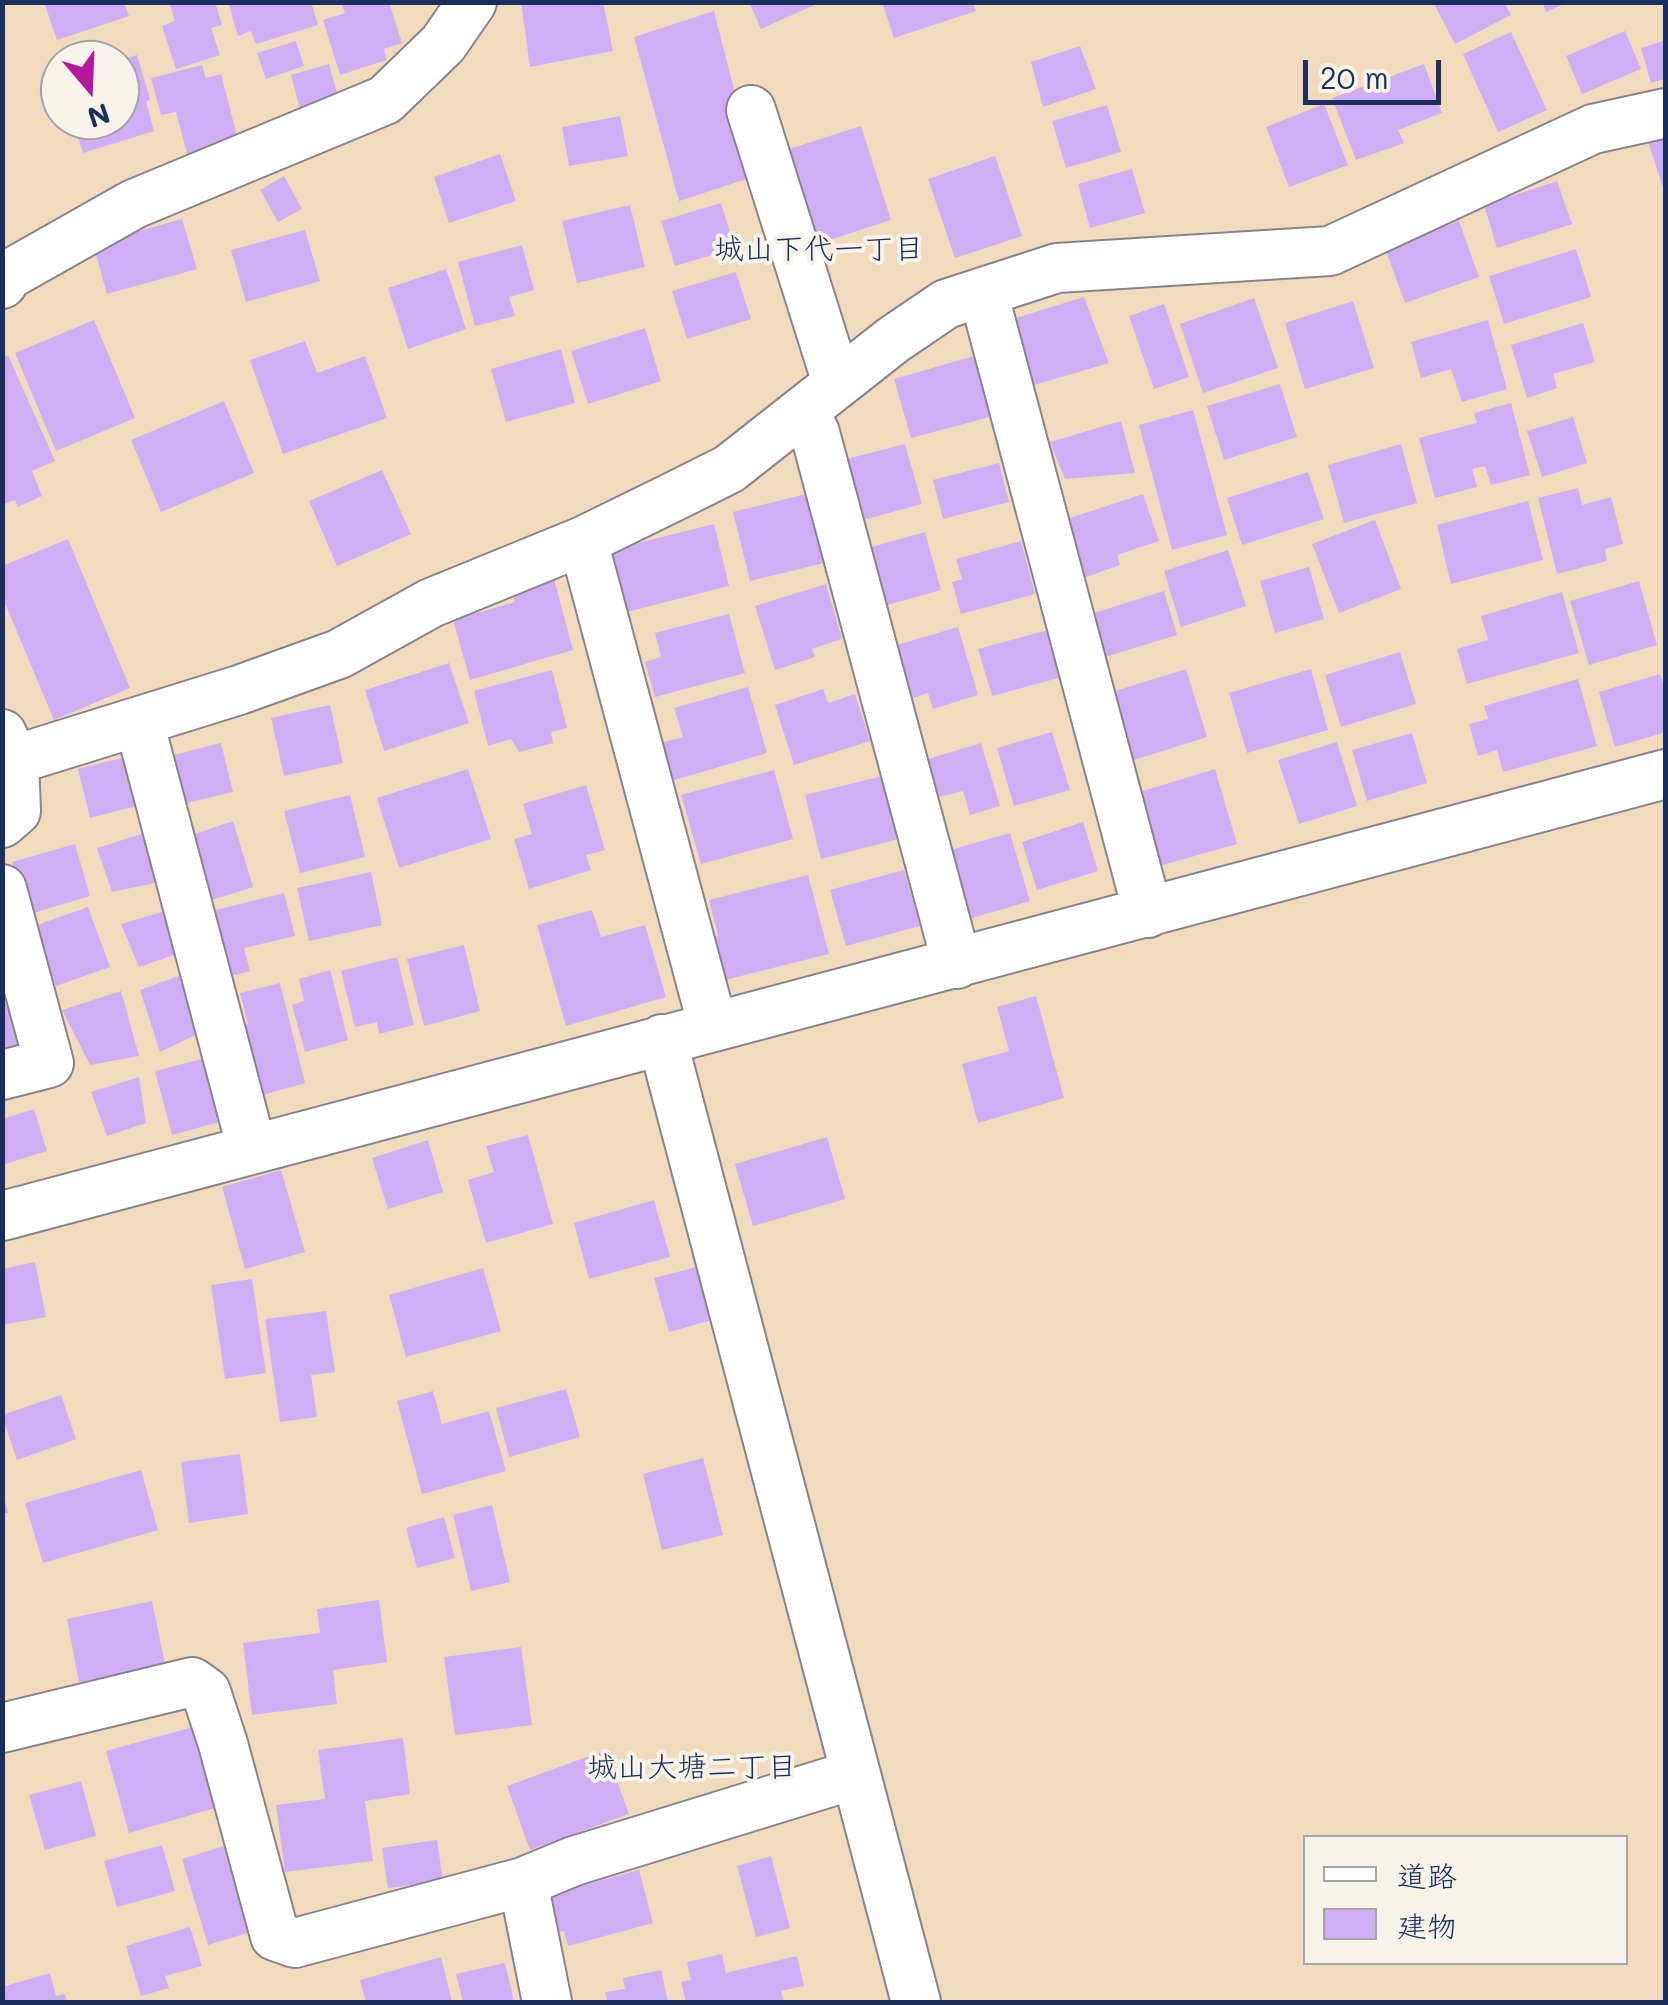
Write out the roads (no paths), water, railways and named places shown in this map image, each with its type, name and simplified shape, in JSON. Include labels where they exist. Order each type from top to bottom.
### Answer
[{"type":"street","points":[[2,284],[8,274],[134,204],[384,100],[443,44],[472,2]]},
{"type":"street","points":[[750,110],[820,397],[815,434],[957,964]]},
{"type":"street","points":[[2,823],[16,811],[8,747],[139,722],[339,654],[431,603],[582,541],[728,469],[946,304],[1057,268],[1330,251],[1593,129],[1666,113]]},
{"type":"street","points":[[983,292],[1148,913]]},
{"type":"street","points":[[582,541],[713,1027]]},
{"type":"street","points":[[139,722],[252,1149]]},
{"type":"street","points":[[2,1216],[1666,774]]},
{"type":"street","points":[[2,889],[50,1064],[2,1075]]},
{"type":"street","points":[[662,1040],[916,2002]]},
{"type":"street","points":[[2,1728],[192,1682],[206,1692],[274,1936],[294,1943],[523,1882],[574,1860],[856,1774]]},
{"type":"street","points":[[523,1882],[547,2002]]},
{"type":"district","name":"城山下代一丁目","points":[[819,250]]},
{"type":"district","name":"城山大塘二丁目","points":[[692,1768]]}]
